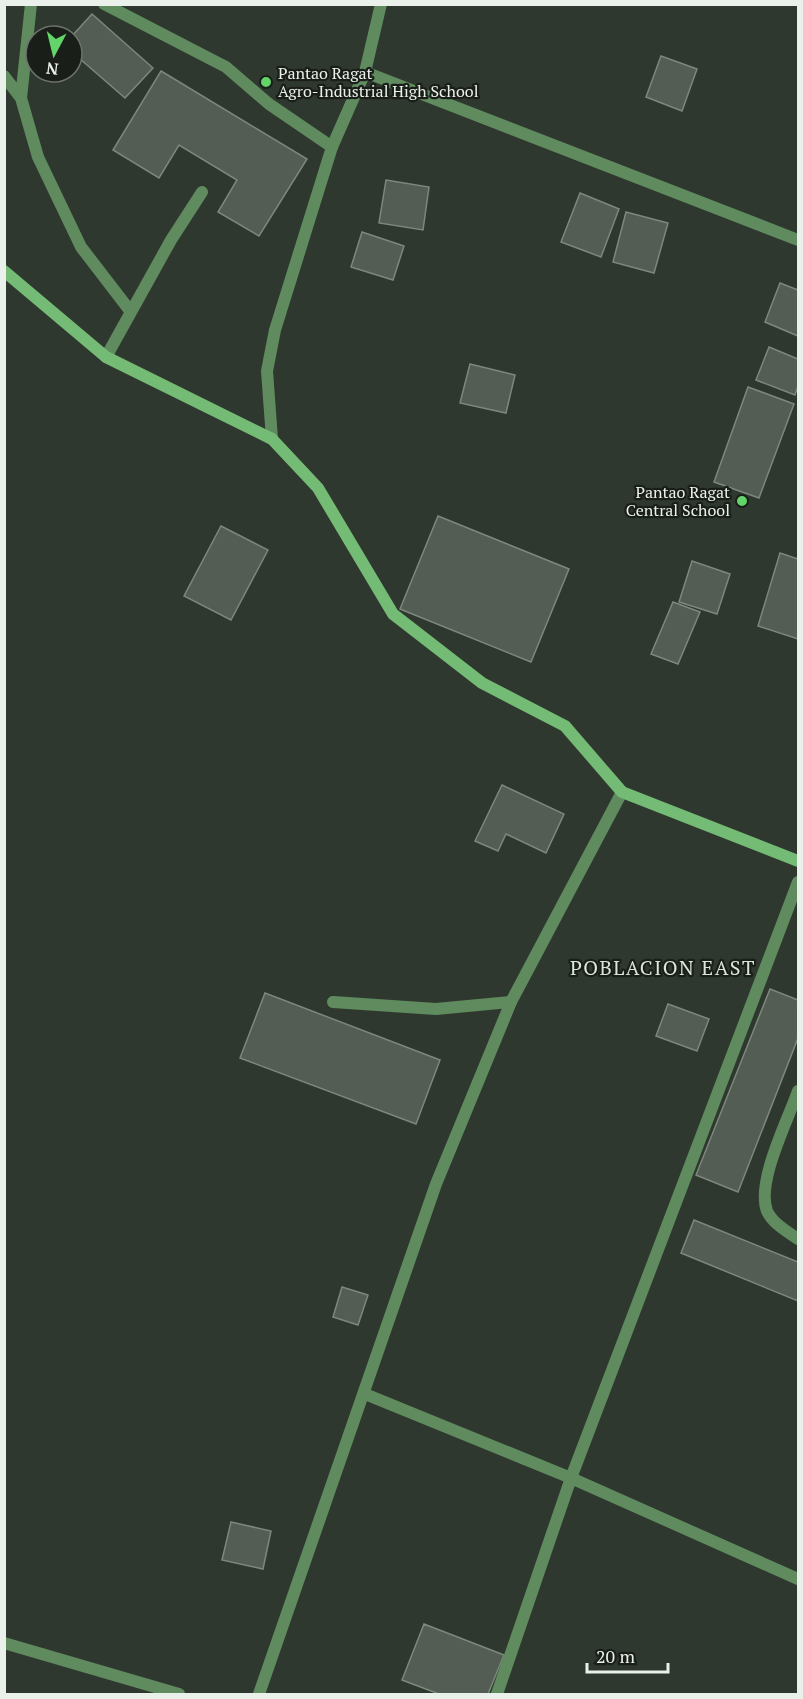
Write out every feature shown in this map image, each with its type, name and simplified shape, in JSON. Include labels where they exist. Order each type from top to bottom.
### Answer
[{"type":"main road","points":[[4,271],[106,357],[272,439],[318,488],[393,614],[482,683],[565,726],[622,792],[798,861]]},
{"type":"street","points":[[21,98],[31,4]]},
{"type":"street","points":[[104,4],[226,67],[269,104],[333,147]]},
{"type":"street","points":[[272,439],[267,371],[275,330],[333,147],[364,72],[381,4]]},
{"type":"street","points":[[364,72],[798,240]]},
{"type":"street","points":[[4,76],[21,98],[38,157],[81,247],[131,312]]},
{"type":"street","points":[[106,357],[171,240],[202,192]]},
{"type":"street","points":[[259,1695],[436,1184],[511,1002],[622,792]]},
{"type":"street","points":[[497,1695],[571,1478],[798,882]]},
{"type":"street","points":[[333,1002],[436,1009],[511,1002]]},
{"type":"street","points":[[798,1091],[768,1173],[764,1195],[768,1212],[776,1224],[798,1239]]},
{"type":"street","points":[[365,1394],[571,1478],[798,1579]]},
{"type":"street","points":[[4,1643],[180,1695]]},
{"type":"building","points":[[92,14],[153,68],[125,98],[84,62],[83,24]]},
{"type":"building","points":[[661,56],[697,69],[682,111],[646,97]]},
{"type":"building","points":[[161,71],[307,159],[259,236],[218,212],[237,180],[179,145],[159,178],[113,150]]},
{"type":"building","points":[[386,180],[429,187],[423,230],[379,223]]},
{"type":"building","points":[[580,193],[619,209],[601,257],[561,242]]},
{"type":"building","points":[[626,212],[668,223],[654,273],[613,262]]},
{"type":"building","points":[[362,232],[404,246],[393,280],[351,267]]},
{"type":"building","points":[[780,283],[798,290],[798,336],[765,322]]},
{"type":"building","points":[[769,347],[798,359],[798,386],[795,395],[756,380]]},
{"type":"building","points":[[470,364],[515,375],[506,413],[460,403]]},
{"type":"building","points":[[748,387],[794,404],[759,498],[714,482]]},
{"type":"building","points":[[438,516],[569,569],[531,662],[400,609]]},
{"type":"building","points":[[221,526],[268,550],[231,620],[184,596]]},
{"type":"building","points":[[780,553],[798,559],[798,639],[758,626]]},
{"type":"building","points":[[692,561],[730,574],[717,614],[679,602]]},
{"type":"building","points":[[673,602],[700,612],[678,664],[651,654]]},
{"type":"building","points":[[502,785],[564,814],[546,853],[506,834],[498,851],[475,841]]},
{"type":"building","points":[[770,989],[798,1000],[798,1038],[738,1192],[696,1175]]},
{"type":"building","points":[[265,993],[440,1060],[416,1124],[240,1058]]},
{"type":"building","points":[[668,1004],[709,1019],[697,1051],[656,1036]]},
{"type":"building","points":[[694,1220],[798,1262],[798,1301],[681,1253]]},
{"type":"building","points":[[342,1287],[368,1295],[358,1325],[333,1317]]},
{"type":"building","points":[[231,1522],[271,1531],[263,1569],[222,1560]]},
{"type":"building","points":[[424,1624],[504,1655],[488,1694],[439,1694],[402,1680]]},
{"type":"place","name":"Pantao Ragat Agro-Industrial High School","points":[[266,82]]},
{"type":"place","name":"Pantao Ragat Central School","points":[[742,501]]},
{"type":"district","name":"POBLACION EAST","points":[[663,968]]}]
